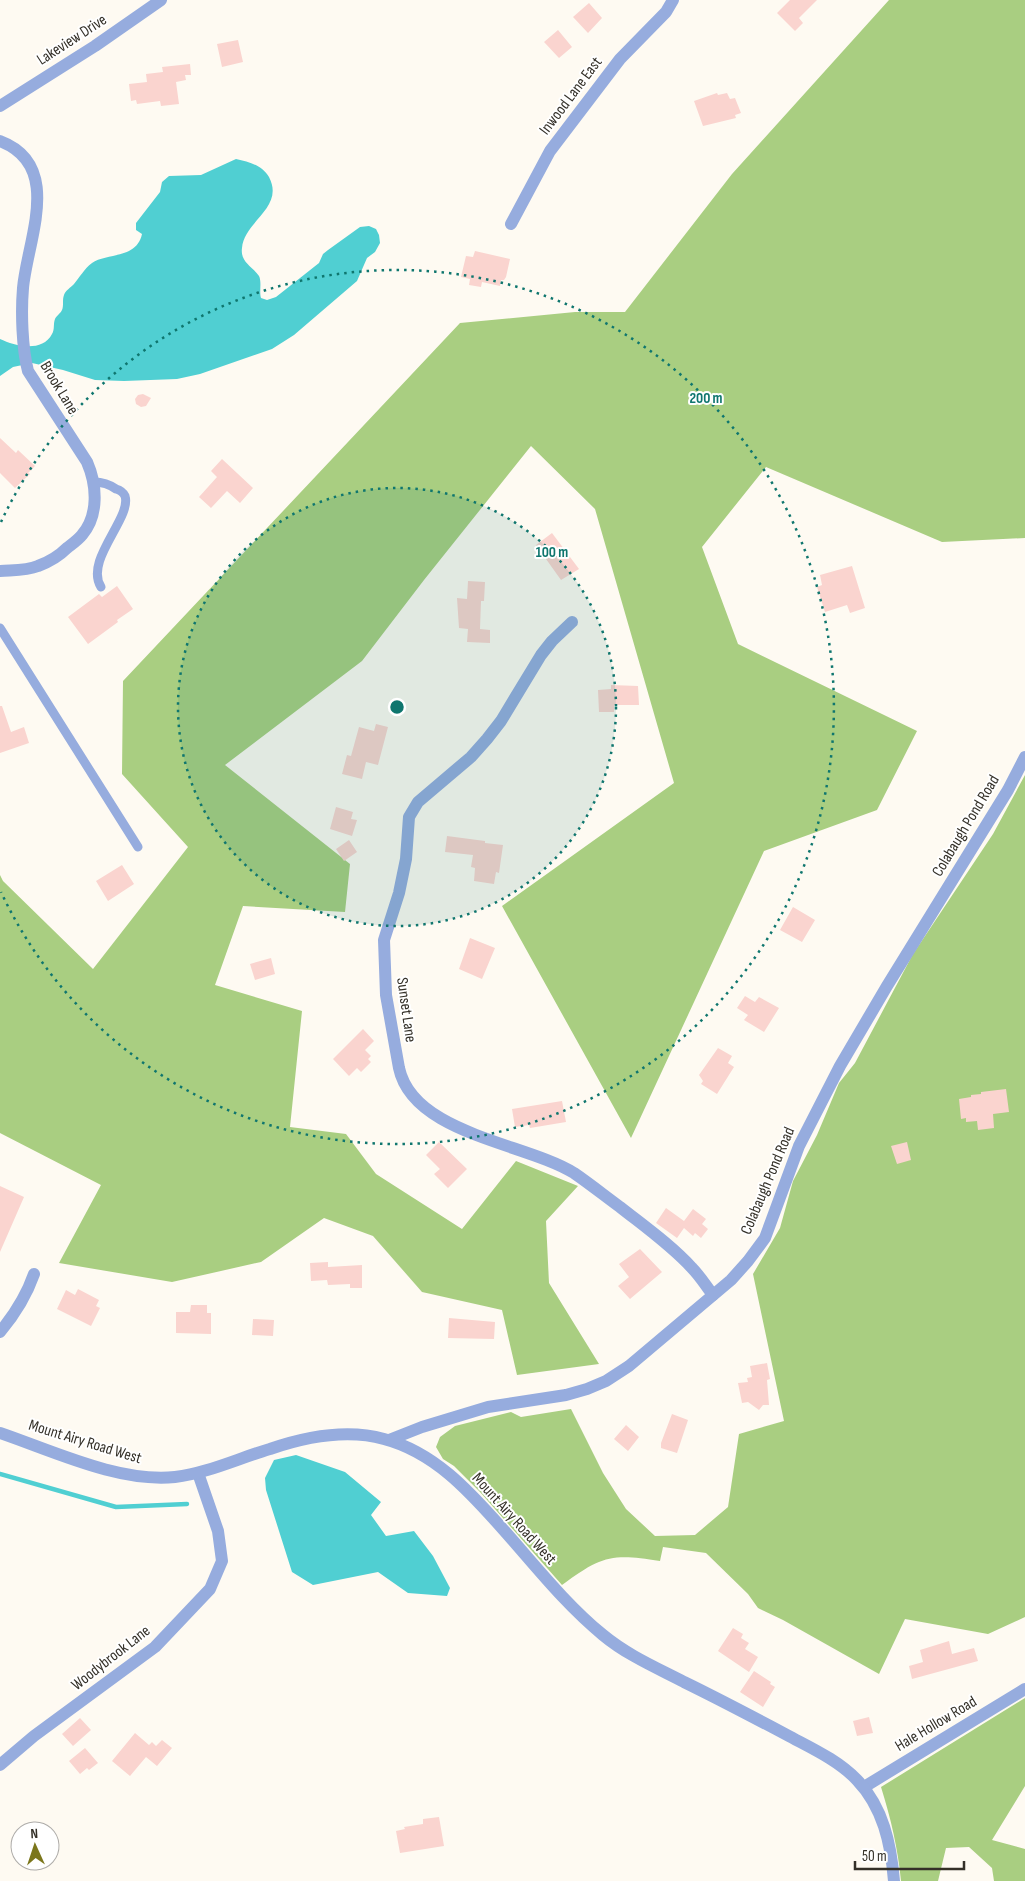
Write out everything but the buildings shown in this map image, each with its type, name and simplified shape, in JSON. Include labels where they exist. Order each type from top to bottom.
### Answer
[{"type":"street","name":"Lakeview Drive","points":[[0,106],[95,46],[160,0]]},
{"type":"street","name":"Inwood Lane East","points":[[511,224],[550,151],[620,59],[666,12],[673,0]]},
{"type":"street","name":"Brook Lane","points":[[0,141],[24,156],[34,174],[37,192],[35,229],[23,287],[24,356],[28,371],[87,462],[94,482],[94,508],[89,524],[82,535],[52,560],[24,570],[0,571]]},
{"type":"street","name":"Sunset Lane","points":[[572,622],[552,641],[541,655],[501,721],[487,740],[471,757],[418,802],[410,817],[406,859],[399,893],[384,940],[386,995],[401,1078],[415,1098],[444,1120],[560,1166],[581,1178],[664,1243],[692,1268],[713,1295]]},
{"type":"street","name":"Colabaugh Pond Road","points":[[388,1440],[422,1427],[488,1407],[566,1395],[600,1383],[629,1366],[731,1280],[748,1261],[764,1238],[799,1146],[820,1103],[887,986],[1008,790],[1025,757]]},
{"type":"street","points":[[0,1332],[17,1312],[26,1296],[34,1274]]},
{"type":"street","name":"Mount Airy Road West","points":[[0,1433],[81,1461],[129,1474],[161,1478],[198,1473],[270,1448],[314,1438],[348,1435],[388,1440],[422,1455],[449,1474],[476,1499],[570,1606],[607,1638],[654,1667],[810,1747],[847,1770],[864,1787],[882,1819],[890,1850],[894,1881]]},
{"type":"street","name":"Woodybrook Lane","points":[[0,1765],[34,1736],[155,1647],[210,1589],[222,1561],[218,1531],[198,1473]]},
{"type":"street","name":"Hale Hollow Road","points":[[864,1787],[1025,1689]]},
{"type":"lane","points":[[94,482],[115,488],[124,493],[125,498],[121,518],[111,534],[101,560],[98,575],[101,587]]},
{"type":"lane","points":[[0,628],[138,847]]},
{"type":"green space","points":[[889,0],[1025,0],[1025,538],[942,542],[766,467],[702,547],[738,644],[917,731],[877,810],[764,851],[631,1138],[502,906],[674,783],[595,509],[531,446],[362,661],[225,765],[350,864],[345,912],[243,906],[215,985],[302,1011],[290,1127],[346,1134],[376,1174],[462,1229],[516,1161],[578,1186],[546,1221],[549,1283],[599,1364],[517,1375],[502,1310],[422,1292],[373,1236],[324,1218],[261,1262],[172,1282],[59,1263],[101,1185],[0,1133],[0,875],[3,881],[93,969],[188,847],[122,774],[123,681],[460,323],[575,312],[625,312],[732,174]]},
{"type":"green space","points":[[1025,775],[1025,1617],[988,1634],[905,1619],[879,1674],[758,1608],[748,1594],[706,1553],[663,1547],[660,1561],[630,1557],[608,1559],[587,1568],[562,1585],[480,1492],[454,1466],[443,1459],[436,1447],[440,1437],[455,1426],[511,1412],[521,1417],[571,1409],[603,1473],[626,1509],[655,1536],[695,1535],[728,1507],[739,1434],[784,1421],[753,1274],[780,1228],[793,1181],[817,1135],[839,1083],[855,1063],[913,954],[993,834]]},
{"type":"green space","points":[[1025,1698],[1025,1786],[992,1840],[1025,1849],[1025,1881],[994,1881],[992,1868],[969,1847],[946,1848],[938,1881],[901,1881],[894,1834],[881,1787]]},
{"type":"water","points":[[236,159],[250,163],[263,170],[269,177],[273,188],[268,206],[244,238],[242,248],[243,257],[259,276],[261,298],[267,300],[276,297],[319,263],[323,254],[328,250],[360,227],[369,226],[376,229],[380,243],[375,252],[367,258],[357,281],[294,335],[272,349],[200,374],[177,379],[95,380],[32,363],[13,367],[0,376],[0,339],[20,346],[35,346],[48,340],[53,332],[54,321],[62,310],[65,294],[87,268],[98,260],[128,252],[139,242],[142,234],[136,230],[136,223],[160,192],[162,182],[169,176],[201,175]]},
{"type":"water","points":[[296,1455],[345,1472],[381,1502],[371,1515],[386,1536],[414,1531],[433,1556],[450,1588],[447,1596],[408,1593],[378,1572],[313,1585],[292,1572],[266,1490],[265,1478],[274,1460]]},
{"type":"waterway","points":[[0,1474],[116,1507],[187,1504]]}]
